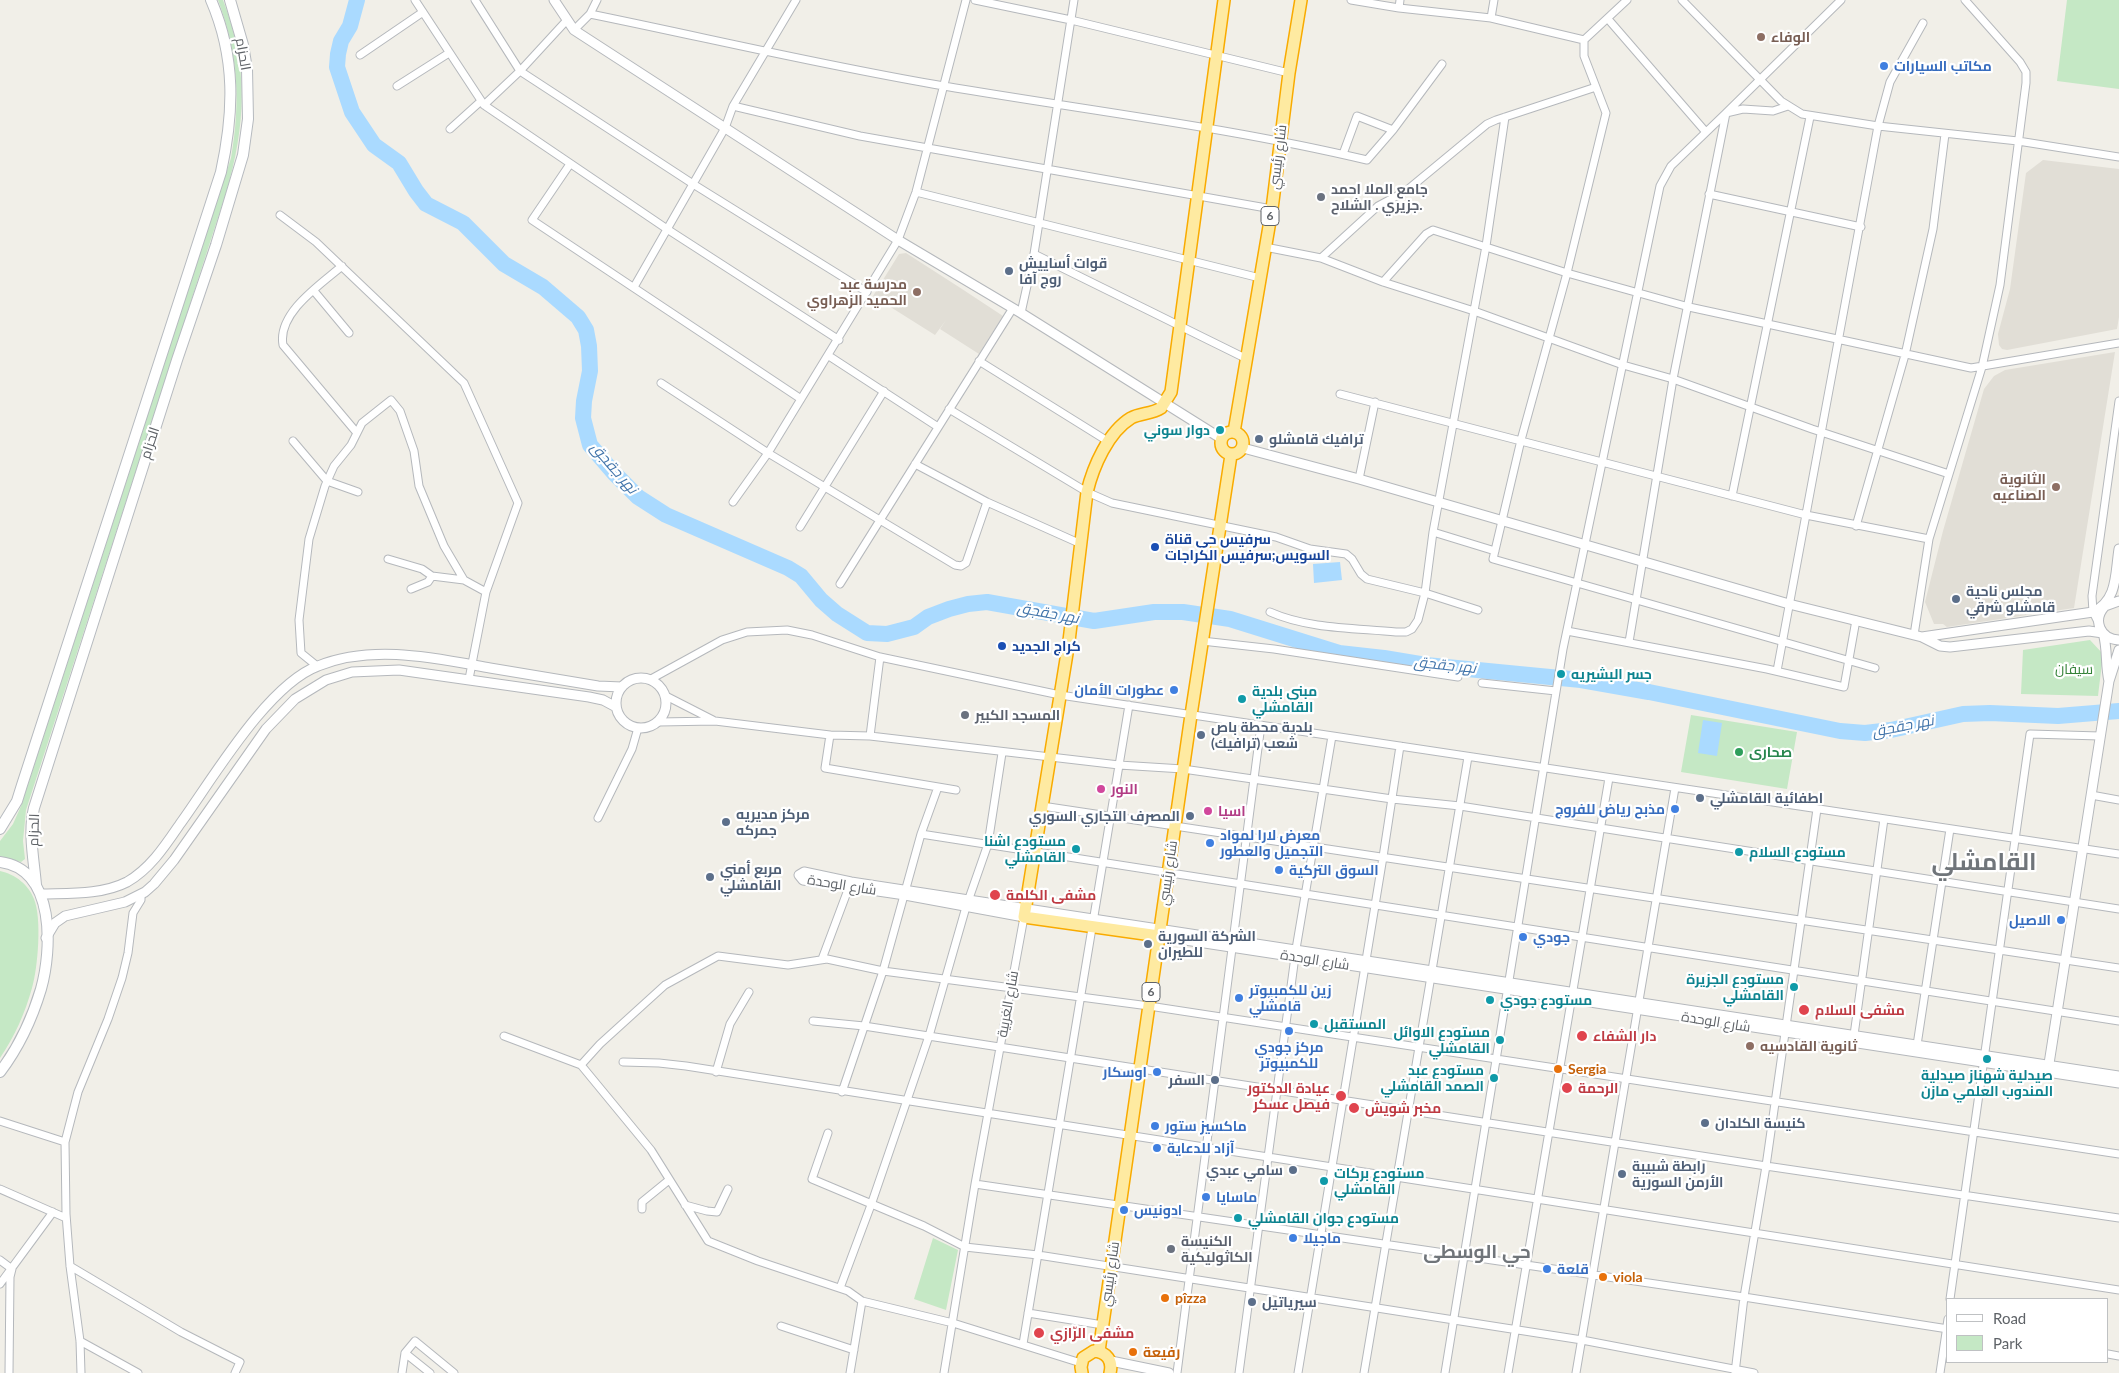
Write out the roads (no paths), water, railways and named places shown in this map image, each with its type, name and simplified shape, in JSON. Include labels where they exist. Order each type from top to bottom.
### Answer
[{"type":"highway","points":[[1164,404],[1173,384],[1179,324],[1224,0]]},
{"type":"highway","name":"شارع رئيسي","points":[[1234,432],[1272,209],[1289,74],[1302,0]]},
{"type":"highway","name":"شارع الغربية","points":[[1024,912],[1070,635],[1087,492],[1098,459],[1109,442],[1130,419],[1158,410],[1164,404]]},
{"type":"highway","points":[[1234,432],[1241,436],[1244,444],[1240,452],[1231,455],[1224,451],[1221,443],[1226,434],[1234,432]]},
{"type":"highway","name":"شارع رئيسي","points":[[1099,1351],[1183,769],[1231,455]]},
{"type":"highway","name":"شارع الوحدة","points":[[1024,912],[1160,932]]},
{"type":"highway","points":[[1082,1368],[1090,1352],[1099,1351],[1104,1353],[1110,1367]]},
{"type":"main road","name":"الحزام","points":[[0,829],[17,801],[221,172],[231,115],[231,78],[224,38],[211,0]]},
{"type":"main road","name":"الحزام","points":[[0,1073],[27,1027],[41,988],[46,961],[46,913],[39,890],[32,846],[34,808],[222,227],[242,155],[248,120],[247,69],[243,45],[230,0]]},
{"type":"main road","points":[[0,862],[17,868],[39,890]]},
{"type":"street","points":[[416,0],[482,103],[667,230],[839,340]]},
{"type":"street","points":[[475,0],[520,71],[693,184],[867,292]]},
{"type":"street","points":[[554,0],[574,30],[898,240],[1021,313],[1222,439]]},
{"type":"street","points":[[574,30],[590,14],[597,0]]},
{"type":"street","points":[[634,287],[725,128],[733,106],[796,0]]},
{"type":"street","points":[[733,502],[768,453],[839,340],[898,240],[916,192],[966,0]]},
{"type":"street","points":[[975,0],[1071,20],[1289,74]]},
{"type":"street","points":[[1021,313],[1034,254],[1074,0]]},
{"type":"street","points":[[1350,0],[1399,8],[1491,18],[1584,40]]},
{"type":"street","points":[[1399,8],[1400,0]]},
{"type":"street","points":[[1491,18],[1494,0]]},
{"type":"street","points":[[1626,0],[1584,40],[1584,56],[1606,113],[1567,273],[1520,440],[1493,559],[1875,668]]},
{"type":"street","points":[[1682,0],[1788,106],[1810,117],[2018,141],[2119,157]]},
{"type":"street","points":[[1445,1373],[1563,649],[1663,179],[1671,166],[1705,131],[1726,113],[1841,0]]},
{"type":"street","points":[[1918,636],[1929,539],[1982,367],[2000,285],[2026,72],[2020,62],[1965,0]]},
{"type":"street","points":[[360,55],[423,12]]},
{"type":"street","points":[[590,14],[766,52],[944,86],[1206,128],[1367,160],[1393,130],[1442,64]]},
{"type":"street","points":[[1608,18],[1705,131]]},
{"type":"street","points":[[450,129],[520,71],[567,20]]},
{"type":"street","points":[[1777,671],[1861,227],[1878,126],[1890,82],[1923,23]]},
{"type":"street","points":[[397,86],[450,53]]},
{"type":"street","points":[[1321,258],[1378,206],[1406,190],[1487,124],[1596,87]]},
{"type":"street","points":[[733,106],[860,136],[1272,209]]},
{"type":"street","points":[[1726,113],[1738,109],[1773,111],[1788,106]]},
{"type":"street","points":[[1629,642],[1673,379],[1689,307],[1709,194],[1726,113]]},
{"type":"street","points":[[1343,154],[1358,116],[1393,130]]},
{"type":"street","points":[[1270,612],[1283,617],[1322,625],[1406,632],[1412,629],[1418,620],[1425,593],[1433,532],[1486,246],[1505,117]]},
{"type":"street","points":[[1732,496],[1810,117]]},
{"type":"street","points":[[1856,526],[1905,355],[1933,229],[1945,134]]},
{"type":"street","points":[[570,164],[532,220],[801,399]]},
{"type":"street","points":[[916,192],[1260,278]]},
{"type":"street","points":[[1709,194],[1861,227]]},
{"type":"street","points":[[280,215],[316,242],[464,383],[508,478],[518,503],[486,592],[469,679]]},
{"type":"street","points":[[1382,282],[1430,230],[1435,230],[1567,273],[1689,307],[1972,368],[2119,343]]},
{"type":"street","points":[[1265,247],[1321,258],[1382,282],[1474,311],[1622,365],[1673,379],[1822,432],[1949,474]]},
{"type":"street","points":[[1034,254],[1179,324],[1246,359]]},
{"type":"street","points":[[342,266],[302,300],[289,316],[282,345],[357,433]]},
{"type":"street","points":[[314,290],[349,333]]},
{"type":"street","points":[[840,584],[1012,308]]},
{"type":"street","points":[[829,356],[938,427]]},
{"type":"street","points":[[979,361],[1109,442]]},
{"type":"street","points":[[661,383],[768,453],[955,565],[961,566],[966,563],[987,502]]},
{"type":"street","points":[[800,527],[884,391]]},
{"type":"street","points":[[1340,394],[1806,515],[1929,539]]},
{"type":"street","points":[[317,666],[301,653],[300,620],[309,539],[326,481],[334,466],[351,445],[362,423],[391,400],[400,411],[414,451],[419,486],[431,518],[444,546],[464,580]]},
{"type":"street","points":[[2109,681],[2106,665],[2107,648],[2103,633],[2093,612],[2092,596],[2119,401]]},
{"type":"street","points":[[1359,479],[1375,402]]},
{"type":"street","points":[[949,409],[1087,492],[1121,506],[1276,537],[1310,550],[1346,554],[1367,579],[1425,593],[1478,610]]},
{"type":"street","points":[[292,441],[326,481],[358,492]]},
{"type":"street","points":[[1243,448],[1359,479],[1789,604],[1918,636],[1940,646],[1950,647],[2089,631],[2103,633],[2110,638],[2119,640]]},
{"type":"street","points":[[915,464],[987,502],[1081,544]]},
{"type":"street","points":[[1433,532],[1495,550]]},
{"type":"street","points":[[2098,622],[2100,613],[2112,593],[2119,549]]},
{"type":"street","points":[[388,559],[422,570],[432,576],[464,580],[486,592]]},
{"type":"street","points":[[411,589],[428,582],[432,576]]},
{"type":"street","points":[[1918,636],[2093,612],[2119,601]]},
{"type":"street","points":[[1567,631],[1777,671],[1844,687],[1856,620]]},
{"type":"street","points":[[651,679],[663,689],[666,696],[666,710],[659,722],[653,726],[638,728],[623,721],[616,707],[618,693],[622,687],[635,678],[651,679],[722,640],[760,630],[800,632],[880,657],[1060,694],[1261,726],[2119,854]]},
{"type":"street","points":[[1203,637],[1458,677]]},
{"type":"street","points":[[2048,1069],[2109,681],[2119,650]]},
{"type":"street","points":[[39,890],[93,891],[114,887],[138,875],[159,854],[247,729],[273,698],[296,678],[317,666],[342,659],[374,654],[403,655],[472,664],[598,686],[622,687]]},
{"type":"street","points":[[870,736],[880,657]]},
{"type":"street","points":[[46,938],[55,923],[65,916],[125,902],[141,894],[154,884],[174,860],[266,730],[284,708],[304,692],[339,676],[365,671],[399,670],[603,700],[616,707]]},
{"type":"street","points":[[1482,684],[1556,691]]},
{"type":"street","points":[[666,696],[715,721]]},
{"type":"street","points":[[1023,1344],[1129,705]]},
{"type":"street","points":[[659,722],[715,721],[830,735],[870,736],[1002,753],[1050,756],[1119,765],[1183,769],[1392,799],[1460,806],[2119,908]]},
{"type":"street","points":[[1177,1373],[1261,726]]},
{"type":"street","points":[[598,818],[632,749],[638,728]]},
{"type":"street","points":[[1950,1298],[2030,734],[2101,733]]},
{"type":"street","points":[[830,735],[825,768],[956,790]]},
{"type":"street","points":[[1239,1373],[1295,953],[1332,736]]},
{"type":"street","points":[[1298,1373],[1384,857],[1400,746]]},
{"type":"street","points":[[840,1288],[871,1205],[929,1036],[967,903],[988,844],[1002,753]]},
{"type":"street","points":[[1364,1373],[1468,756]]},
{"type":"street","points":[[1508,1373],[1528,1265],[1609,778]]},
{"type":"street","points":[[842,1092],[883,970],[921,834],[938,787]]},
{"type":"street","points":[[1576,1373],[1668,839],[1675,788]]},
{"type":"street","points":[[2091,795],[2119,800]]},
{"type":"street","points":[[1042,806],[2119,968]]},
{"type":"street","points":[[1735,1372],[1744,1297],[1756,1233],[1817,809]]},
{"type":"street","points":[[1854,1035],[1884,819]]},
{"type":"street","points":[[1917,1045],[1950,829]]},
{"type":"street","points":[[921,834],[2119,1021]]},
{"type":"street","name":"شارع الوحدة","points":[[906,892],[849,887],[801,879],[799,875],[804,872],[1024,912]]},
{"type":"street","points":[[822,959],[849,887]]},
{"type":"street","points":[[81,1373],[80,1341],[66,1218],[65,1142],[78,1092],[108,1019],[122,978],[128,953],[133,913],[141,894]]},
{"type":"street","name":"شارع الغربية","points":[[944,1373],[975,1184],[989,1115],[1024,912]]},
{"type":"street","name":"شارع الوحدة","points":[[1160,932],[2048,1069],[2119,1083]]},
{"type":"street","points":[[581,1064],[600,1044],[665,985],[718,956],[788,965],[827,959],[945,980],[1080,999],[1149,1006],[2119,1154]]},
{"type":"street","points":[[716,1072],[730,1024],[749,992]]},
{"type":"street","points":[[813,1022],[864,1026],[1550,1133],[2119,1218]]},
{"type":"street","name":"شارع الوحدة","points":[[1784,1028],[1854,1035],[1917,1045],[1984,1059]]},
{"type":"street","points":[[504,1036],[581,1064],[651,1150],[708,1241],[758,1261],[840,1288],[862,1300],[953,1323],[1023,1344],[1082,1368]]},
{"type":"street","points":[[622,1062],[659,1063],[2119,1290]]},
{"type":"street","name":"شارع الوحدة","points":[[2048,1069],[2119,1076]]},
{"type":"street","points":[[0,1121],[65,1142]]},
{"type":"street","points":[[828,1133],[812,1179],[924,1226],[965,1247],[1111,1266],[1582,1340],[1735,1372],[1754,1373]]},
{"type":"street","points":[[642,1210],[642,1202],[669,1180]]},
{"type":"street","points":[[975,1184],[1197,1215],[1946,1329]]},
{"type":"street","points":[[0,1189],[66,1218]]},
{"type":"street","points":[[685,1205],[717,1212],[728,1189]]},
{"type":"street","points":[[0,1284],[53,1212]]},
{"type":"street","points":[[0,1260],[12,1270]]},
{"type":"street","points":[[70,1266],[181,1332],[240,1362],[235,1373]]},
{"type":"street","points":[[9,1373],[10,1277],[12,1270]]},
{"type":"street","points":[[850,1373],[862,1300]]},
{"type":"street","points":[[1028,1313],[1103,1325]]},
{"type":"street","points":[[781,1326],[854,1350]]},
{"type":"street","points":[[1940,1373],[1946,1335]]},
{"type":"street","points":[[80,1341],[138,1373]]},
{"type":"street","points":[[402,1373],[405,1353],[415,1341],[454,1373]]},
{"type":"street","points":[[405,1353],[430,1373]]},
{"type":"street","points":[[1110,1367],[1169,1373]]},
{"type":"water","points":[[1340,562],[1342,580],[1314,583],[1313,564]]},
{"type":"water","points":[[1703,720],[1722,723],[1717,756],[1698,753]]},
{"type":"waterway","name":"نهر جقجق","points":[[357,0],[350,26],[341,41],[337,67],[352,112],[374,145],[399,163],[426,204],[463,223],[504,264],[543,287],[578,317],[586,330],[589,346],[590,371],[584,401],[583,418],[590,445],[638,497],[666,515],[788,568],[801,576],[821,600],[837,614],[867,633],[887,634],[914,627],[928,617],[949,609],[987,602],[1094,621],[1154,612],[1183,612],[1230,619],[1339,653],[1426,665],[1581,680],[1840,731],[1865,733],[1891,730],[1963,714],[1990,713],[2058,716],[2119,711]]},
{"type":"place","name":"الوفاء","points":[[1761,37]]},
{"type":"place","name":"مكاتب السيارات","points":[[1884,66]]},
{"type":"place","name":"جامع الملا احمد جزيري . الشلاح.","points":[[1321,197]]},
{"type":"place","name":"قوات أساييش روج آفا","points":[[1009,271]]},
{"type":"place","name":"مدرسة عبد الحميد الزهراوي","points":[[917,292]]},
{"type":"place","name":"دوار سوني","points":[[1220,430]]},
{"type":"place","name":"ترافيك قامشلو","points":[[1259,439]]},
{"type":"place","name":"الثانوية الصناعيه","points":[[2056,487]]},
{"type":"place","name":"سرفيس حي قناة السويس;سرفيس الكراجات","points":[[1155,547]]},
{"type":"place","name":"مجلس ناحية قامشلو شرقي","points":[[1956,599]]},
{"type":"place","name":"كراج الجديد","points":[[1002,646]]},
{"type":"place","name":"جسر البشيريه","points":[[1561,674]]},
{"type":"place","name":"عطورات الأمان","points":[[1174,690]]},
{"type":"place","name":"مبنى بلدية القامشلي","points":[[1242,699]]},
{"type":"place","name":"المسجد الكبير","points":[[965,715]]},
{"type":"place","name":"بلدية محطة باص شعب (ترافيك)","points":[[1201,735]]},
{"type":"place","name":"صحارى","points":[[1739,752]]},
{"type":"place","name":"النور","points":[[1101,789]]},
{"type":"place","name":"اطفائية القامشلي","points":[[1700,798]]},
{"type":"place","name":"مذبح رياض للفروج","points":[[1675,809]]},
{"type":"place","name":"اسيا","points":[[1208,811]]},
{"type":"place","name":"المصرف التجاري السوري","points":[[1190,816]]},
{"type":"place","name":"مركز مديريه جمركه","points":[[726,822]]},
{"type":"place","name":"معرض لارا لمواد التجميل والعطور","points":[[1210,843]]},
{"type":"place","name":"مستودع اشنا القامشلي","points":[[1076,849]]},
{"type":"place","name":"مستودع السلام","points":[[1739,852]]},
{"type":"place","name":"السوق التركية","points":[[1279,870]]},
{"type":"place","name":"مربع أمني القامشلي","points":[[710,877]]},
{"type":"place","name":"مشفى الكلمة","points":[[995,895]]},
{"type":"place","name":"الاصيل","points":[[2061,920]]},
{"type":"place","name":"جودي","points":[[1523,937]]},
{"type":"place","name":"الشركة السورية للطيران","points":[[1148,944]]},
{"type":"place","name":"مستودع الجزيرة القامشلي","points":[[1794,987]]},
{"type":"place","name":"زين للكمبيوتر قامشلي","points":[[1239,998]]},
{"type":"place","name":"مستودع جودي","points":[[1490,1000]]},
{"type":"place","name":"مشفى السلام","points":[[1804,1010]]},
{"type":"place","name":"المستقبل","points":[[1314,1024]]},
{"type":"place","name":"مركز جودي للكمبيوتر","points":[[1289,1031]]},
{"type":"place","name":"دار الشفاء","points":[[1582,1036]]},
{"type":"place","name":"مستودع الاوائل القامشلي","points":[[1500,1040]]},
{"type":"place","name":"ثانوية القادسيه","points":[[1750,1046]]},
{"type":"place","name":"صيدلية شهناز صيدلية المندوب العلمي مازن","points":[[1987,1059]]},
{"type":"place","name":"Sergia","points":[[1558,1069]]},
{"type":"place","name":"اوسكار","points":[[1157,1072]]},
{"type":"place","name":"مستودع عبد الصمد القامشلي","points":[[1494,1078]]},
{"type":"place","name":"السفر","points":[[1215,1080]]},
{"type":"place","name":"الرحمة","points":[[1567,1088]]},
{"type":"place","name":"عيادة الدكتور فيصل عسكر","points":[[1341,1096]]},
{"type":"place","name":"مخبر شويش","points":[[1354,1108]]},
{"type":"place","name":"كنيسة الكلدان","points":[[1705,1123]]},
{"type":"place","name":"ماكسيز ستور","points":[[1155,1126]]},
{"type":"place","name":"آزاد للدعاية","points":[[1157,1148]]},
{"type":"place","name":"سامي عبدي","points":[[1293,1170]]},
{"type":"place","name":"رابطة شبيبة اﻷرمن السورية","points":[[1622,1174]]},
{"type":"place","name":"مستودع بركات القامشلي","points":[[1324,1181]]},
{"type":"place","name":"ماسايا","points":[[1206,1197]]},
{"type":"place","name":"ادونيس","points":[[1124,1210]]},
{"type":"place","name":"مستودع جوان القامشلي","points":[[1238,1218]]},
{"type":"place","name":"ماجيلا","points":[[1293,1238]]},
{"type":"place","name":"الكنيسة الكاثوليكية","points":[[1171,1249]]},
{"type":"place","name":"قلعة","points":[[1547,1269]]},
{"type":"place","name":"viola","points":[[1603,1277]]},
{"type":"place","name":"pîzza","points":[[1165,1298]]},
{"type":"place","name":"سيرياتيل","points":[[1252,1302]]},
{"type":"place","name":"مشفى الرّازي","points":[[1039,1333]]},
{"type":"place","name":"رفيعة","points":[[1133,1352]]},
{"type":"district","name":"القامشلي","points":[[1984,862]]},
{"type":"district","name":"حي الوسطى","points":[[1477,1252]]},
{"type":"park label","name":"سيفان","points":[[2074,669]]}]
